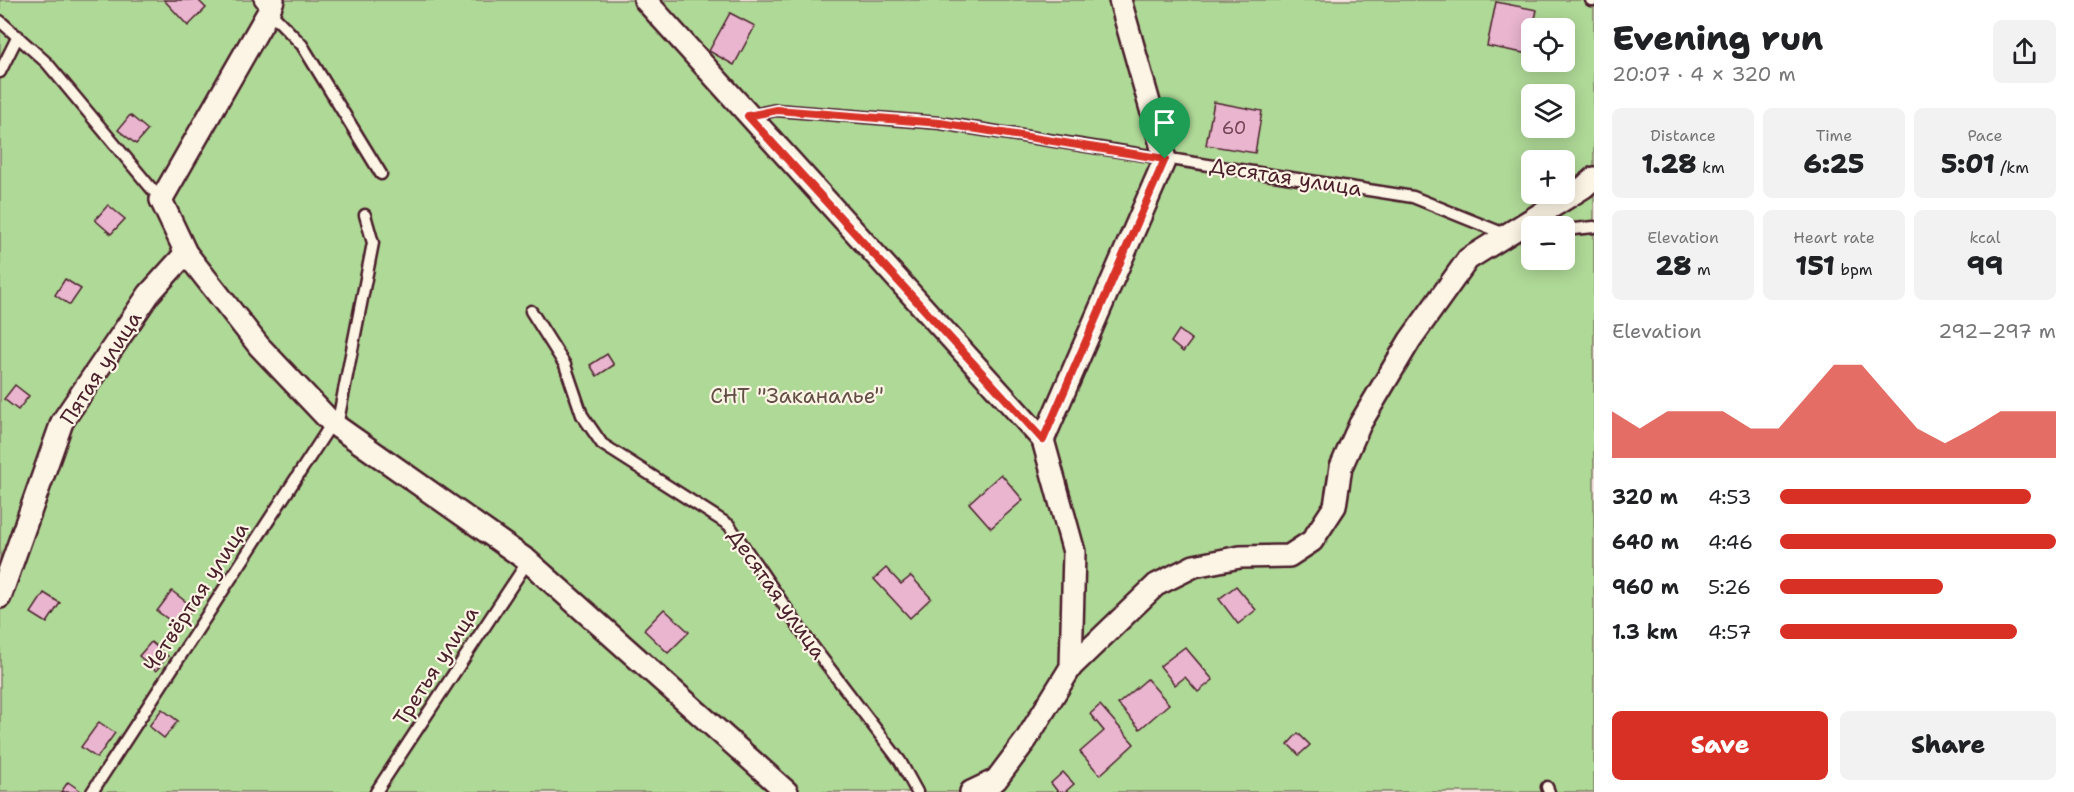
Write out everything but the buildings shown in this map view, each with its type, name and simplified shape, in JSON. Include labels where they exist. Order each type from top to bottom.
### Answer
[{"type":"street","points":[[645,0],[1043,440],[1074,552],[1071,667]]},
{"type":"street","points":[[1043,440],[1165,159],[1120,0]]},
{"type":"street","points":[[267,4],[161,200],[186,252],[259,346],[335,424],[528,561],[787,792]]},
{"type":"street","points":[[971,792],[1001,786],[1071,667],[1156,585],[1194,566],[1240,557],[1289,556],[1312,541],[1335,506],[1341,467],[1360,424],[1410,340],[1468,259],[1584,187],[1594,178]]},
{"type":"street","name":"Пятая улица","points":[[0,597],[62,422],[148,294],[186,252]]},
{"type":"lane","points":[[267,4],[302,45],[381,174]]},
{"type":"lane","points":[[0,21],[47,63],[161,200]]},
{"type":"lane","points":[[0,72],[18,36]]},
{"type":"lane","name":"Десятая улица","points":[[748,116],[777,110],[940,123],[1413,197],[1507,235],[1521,234]]},
{"type":"lane","points":[[335,424],[373,243],[365,215]]},
{"type":"lane","points":[[1575,229],[1594,227]]},
{"type":"lane","name":"Десятая улица","points":[[531,311],[565,365],[582,415],[602,444],[729,525],[808,640],[900,761],[917,792]]},
{"type":"lane","name":"Четвёртая улица","points":[[92,792],[335,424]]},
{"type":"lane","name":"Третья улица","points":[[376,792],[528,561]]},
{"type":"green space","name":"СНТ \"Заканалье\"","points":[[0,0],[1594,0],[1594,792],[0,792]]},
{"type":"route","points":[[777,110],[940,123],[1165,159],[1043,440],[748,116],[777,110]]}]
